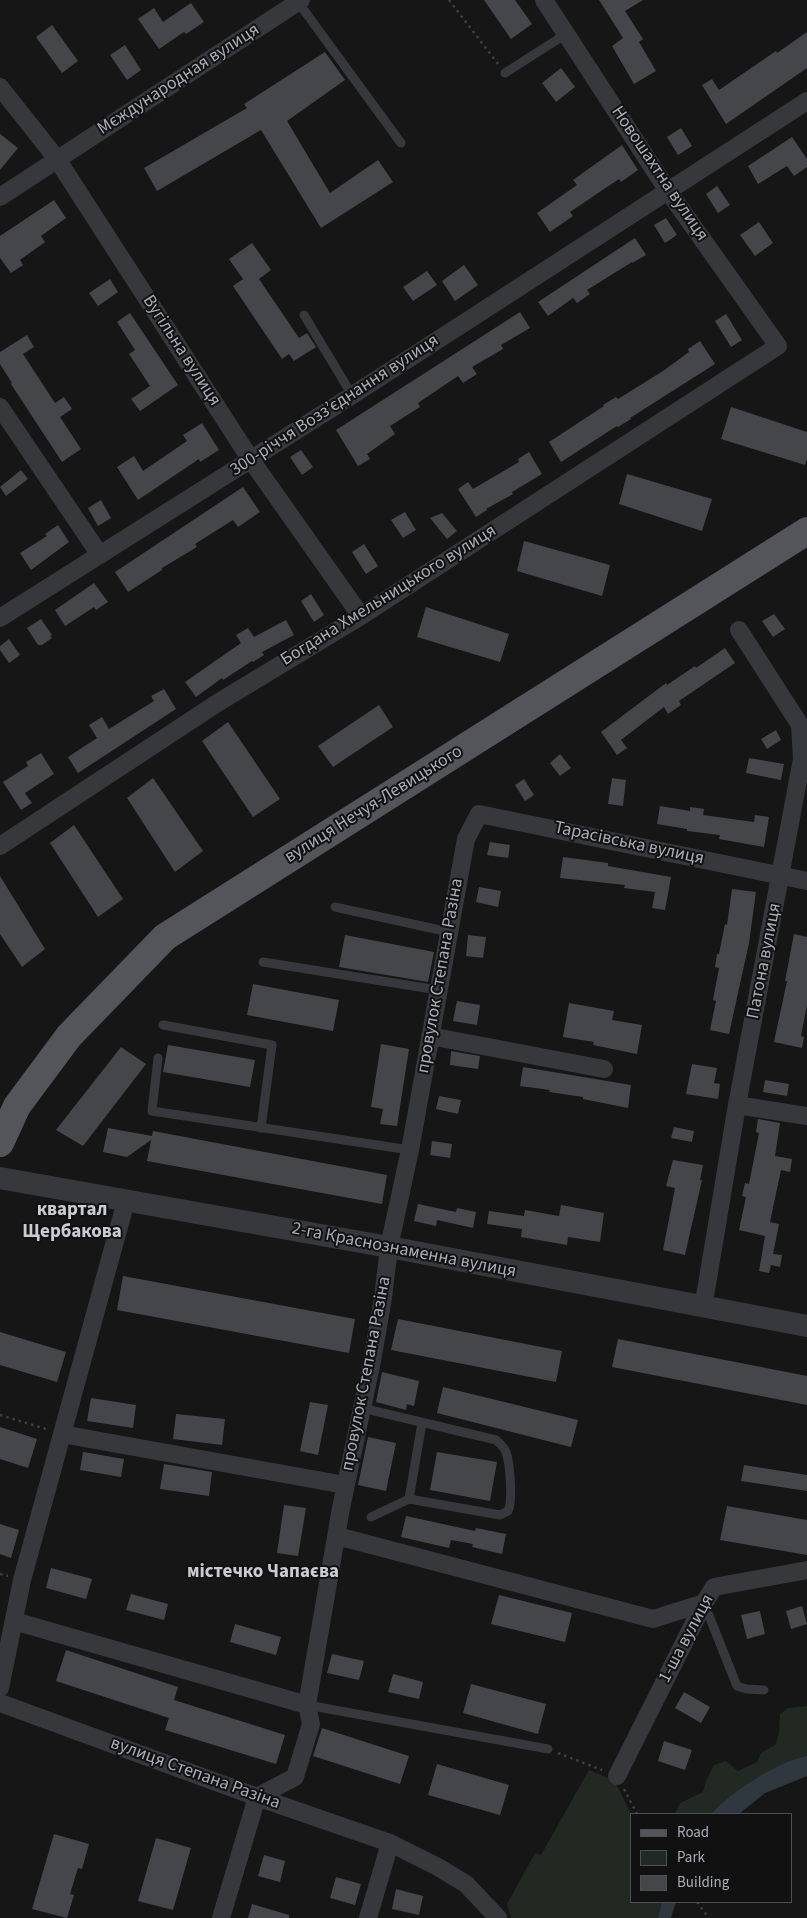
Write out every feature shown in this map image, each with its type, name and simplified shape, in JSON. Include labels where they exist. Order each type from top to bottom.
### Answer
[{"type":"main road","name":"вулиця Нечуя-Левицького","points":[[1,1139],[17,1106],[69,1036],[165,937],[807,532]]},
{"type":"street","name":"Новошахтна вулиця","points":[[544,0],[668,191],[778,346]]},
{"type":"street","name":"Мєждународная вулиця","points":[[0,197],[300,1]]},
{"type":"street","name":"Вугільна вулиця","points":[[0,87],[58,159],[251,460],[361,616]]},
{"type":"street","name":"300-річчя Возз’єднання вулиця","points":[[0,618],[251,460],[807,101]]},
{"type":"street","name":"Богдана Хмельницького вулиця","points":[[0,846],[219,702],[361,616],[778,346]]},
{"type":"street","points":[[0,407],[100,555]]},
{"type":"street","name":"Патона вулиця","points":[[703,1308],[737,1105],[802,759],[800,725],[739,630]]},
{"type":"street","name":"Тарасівська вулиця","points":[[466,839],[479,814],[807,881]]},
{"type":"street","name":"провулок Степана Разіна","points":[[257,1797],[295,1777],[312,1724],[308,1705],[345,1485],[379,1328],[389,1247],[410,1150],[466,839]]},
{"type":"street","points":[[430,1036],[604,1069]]},
{"type":"street","points":[[737,1105],[807,1116]]},
{"type":"street","name":"2-га Краснознаменна вулиця","points":[[0,1178],[389,1247],[703,1308],[807,1326]]},
{"type":"street","points":[[0,1688],[22,1580],[126,1201]]},
{"type":"street","points":[[62,1434],[345,1485]]},
{"type":"street","points":[[337,1536],[653,1619],[704,1603]]},
{"type":"street","name":"1-ша вулиця","points":[[617,1776],[704,1603],[714,1587],[807,1570]]},
{"type":"street","points":[[14,1620],[308,1705]]},
{"type":"street","name":"вулиця Степана Разіна","points":[[0,1703],[257,1797],[390,1843]]},
{"type":"street","points":[[221,1918],[257,1797]]},
{"type":"street","points":[[368,1918],[390,1843],[438,1867],[466,1884],[498,1918]]},
{"type":"lane","points":[[300,1],[402,143]]},
{"type":"lane","points":[[505,73],[566,34]]},
{"type":"lane","points":[[304,315],[352,395]]},
{"type":"lane","points":[[335,908],[449,932]]},
{"type":"lane","points":[[263,962],[438,990]]},
{"type":"lane","points":[[163,1025],[272,1045],[261,1128]]},
{"type":"lane","points":[[158,1058],[152,1111],[410,1150]]},
{"type":"lane","points":[[362,1408],[496,1440],[501,1444],[508,1459],[510,1507],[505,1514],[500,1515],[408,1499],[371,1517]]},
{"type":"lane","points":[[408,1499],[422,1423]]},
{"type":"lane","points":[[704,1603],[737,1686],[746,1689],[764,1690]]},
{"type":"lane","points":[[308,1705],[548,1749]]},
{"type":"path","points":[[449,0],[505,73]]},
{"type":"path","points":[[0,1415],[62,1434]]},
{"type":"path","points":[[548,1749],[617,1776],[636,1813]]},
{"type":"path","points":[[698,1903],[709,1918]]},
{"type":"green space","points":[[807,1706],[807,1756],[783,1764],[756,1779],[730,1797],[712,1813],[675,1813],[680,1803],[703,1792],[714,1765],[726,1761],[738,1771],[757,1762],[761,1753],[775,1745],[779,1734],[780,1714],[788,1708]]},
{"type":"green space","points":[[589,1770],[615,1781],[631,1813],[630,1903],[663,1903],[658,1918],[511,1918],[507,1904],[535,1853],[541,1855]]},
{"type":"shaded area","points":[[807,1756],[807,1776],[765,1793],[740,1813],[712,1813],[743,1787],[769,1771],[795,1759]]},
{"type":"shaded area","points":[[662,1903],[676,1903],[671,1918],[658,1918]]},
{"type":"building","points":[[484,0],[515,0],[532,24],[511,39]]},
{"type":"building","points":[[599,0],[643,0],[625,11],[643,39],[639,42],[656,71],[634,84],[612,46],[623,38]]},
{"type":"building","points":[[191,3],[204,22],[186,34],[184,32],[159,49],[138,19],[154,8],[163,22]]},
{"type":"building","points":[[52,25],[78,61],[62,73],[36,37]]},
{"type":"building","points":[[807,32],[807,68],[726,124],[702,85],[712,79],[719,90]]},
{"type":"building","points":[[125,45],[141,70],[127,80],[110,55]]},
{"type":"building","points":[[325,52],[345,80],[287,121],[330,193],[378,160],[393,182],[321,228],[261,130],[157,191],[144,168],[247,108],[244,104]]},
{"type":"building","points":[[561,68],[575,87],[556,102],[542,83]]},
{"type":"building","points":[[681,128],[692,146],[678,155],[667,137]]},
{"type":"building","points":[[0,134],[18,148],[0,170]]},
{"type":"building","points":[[792,137],[807,159],[807,167],[794,176],[787,166],[758,184],[748,166]]},
{"type":"building","points":[[622,145],[638,170],[621,182],[619,179],[570,212],[573,216],[550,232],[537,213],[577,185],[573,180]]},
{"type":"building","points":[[717,186],[730,205],[718,213],[706,194]]},
{"type":"building","points":[[54,200],[66,218],[41,236],[45,242],[20,260],[23,265],[11,273],[0,258],[0,236]]},
{"type":"building","points":[[666,218],[677,235],[665,243],[654,225]]},
{"type":"building","points":[[759,222],[773,243],[755,256],[740,235]]},
{"type":"building","points":[[635,238],[646,255],[587,290],[590,294],[577,303],[573,298],[548,316],[538,302]]},
{"type":"building","points":[[252,243],[271,270],[259,279],[299,338],[307,333],[316,347],[294,361],[289,354],[282,359],[233,286],[243,279],[229,259]]},
{"type":"building","points":[[464,265],[478,285],[455,301],[442,281]]},
{"type":"building","points":[[427,271],[437,285],[413,301],[403,287]]},
{"type":"building","points":[[110,279],[118,292],[98,306],[89,293]]},
{"type":"building","points":[[520,312],[530,328],[501,345],[503,349],[472,367],[477,374],[463,383],[458,376],[418,403],[420,407],[390,426],[395,434],[367,454],[370,459],[358,466],[336,430]]},
{"type":"building","points":[[130,313],[178,385],[140,411],[131,399],[150,386],[129,354],[135,350],[117,322]]},
{"type":"building","points":[[726,314],[742,340],[731,347],[715,321]]},
{"type":"building","points":[[27,335],[34,347],[23,354],[55,403],[64,397],[72,409],[60,417],[81,449],[62,462],[0,364],[0,352]]},
{"type":"building","points":[[700,341],[715,364],[561,462],[549,442],[603,405],[616,397],[618,399],[663,371],[689,352],[688,349]]},
{"type":"building","points":[[731,407],[807,432],[807,459],[805,465],[721,439]]},
{"type":"building","points":[[202,423],[219,450],[200,462],[199,459],[138,500],[117,467],[134,456],[143,471],[187,441],[183,435]]},
{"type":"building","points":[[301,450],[313,467],[302,475],[290,457]]},
{"type":"building","points":[[529,452],[542,474],[476,517],[458,489],[468,482],[473,489],[519,462],[518,459]]},
{"type":"building","points":[[21,470],[28,479],[6,496],[0,487]]},
{"type":"building","points":[[627,474],[712,499],[702,531],[619,504]]},
{"type":"building","points":[[243,487],[260,512],[238,527],[233,520],[195,544],[197,547],[162,568],[162,570],[128,592],[115,572]]},
{"type":"building","points":[[101,500],[111,518],[98,526],[88,508]]},
{"type":"building","points":[[405,512],[416,530],[403,538],[391,520]]},
{"type":"building","points":[[442,513],[457,531],[447,539],[430,518]]},
{"type":"building","points":[[58,525],[69,542],[31,570],[20,553],[47,536],[45,534]]},
{"type":"building","points":[[524,541],[610,565],[602,596],[517,571]]},
{"type":"building","points":[[364,544],[378,566],[366,574],[352,552]]},
{"type":"building","points":[[94,583],[108,602],[96,610],[94,607],[65,626],[55,610]]},
{"type":"building","points":[[311,594],[324,615],[314,622],[301,601]]},
{"type":"building","points":[[426,607],[509,634],[500,662],[417,637]]},
{"type":"building","points":[[774,614],[785,629],[773,637],[762,621]]},
{"type":"building","points":[[41,619],[52,635],[50,636],[52,638],[42,645],[38,645],[27,628]]},
{"type":"building","points":[[286,620],[294,635],[262,652],[264,655],[223,680],[222,678],[196,697],[185,682],[241,643],[236,635],[248,628],[254,637]]},
{"type":"building","points":[[9,639],[20,655],[9,663],[0,650],[0,646]]},
{"type":"building","points":[[725,648],[735,663],[679,701],[681,705],[668,714],[664,707],[621,740],[627,748],[617,755],[601,732],[666,683],[667,685],[695,666],[696,668]]},
{"type":"building","points":[[164,689],[176,709],[78,773],[68,757],[97,738],[89,725],[102,717],[109,729],[154,701],[151,696]]},
{"type":"building","points":[[379,705],[393,727],[333,767],[318,746]]},
{"type":"building","points":[[228,722],[280,799],[253,817],[202,741]]},
{"type":"building","points":[[776,730],[781,740],[767,749],[761,739]]},
{"type":"building","points":[[41,753],[54,774],[25,793],[32,803],[21,810],[3,782],[28,766],[26,762]]},
{"type":"building","points":[[560,754],[571,768],[560,776],[550,763]]},
{"type":"building","points":[[749,758],[784,764],[781,780],[746,773]]},
{"type":"building","points":[[153,778],[203,851],[175,872],[127,798]]},
{"type":"building","points":[[612,778],[626,780],[623,806],[608,804]]},
{"type":"building","points":[[524,779],[534,795],[525,801],[515,785]]},
{"type":"building","points":[[660,806],[690,811],[690,807],[704,809],[703,815],[754,822],[755,815],[769,817],[764,847],[719,839],[720,835],[687,831],[687,829],[657,824]]},
{"type":"building","points":[[74,825],[123,899],[98,917],[50,843]]},
{"type":"building","points":[[490,842],[510,845],[508,858],[487,855]]},
{"type":"building","points":[[563,857],[608,863],[608,866],[671,877],[665,910],[652,908],[655,892],[624,888],[625,885],[560,878]]},
{"type":"building","points":[[0,876],[45,949],[22,967],[0,934]]},
{"type":"building","points":[[479,887],[501,891],[498,907],[476,902]]},
{"type":"building","points":[[732,889],[756,892],[749,943],[729,1034],[710,1030],[716,1001],[713,1000],[719,968],[715,967],[717,954],[719,954],[725,924],[727,925]]},
{"type":"building","points":[[794,934],[807,937],[807,1005],[801,1036],[804,1037],[802,1048],[774,1042],[787,981],[785,981]]},
{"type":"building","points":[[345,935],[434,952],[428,982],[339,967]]},
{"type":"building","points":[[468,935],[486,937],[483,958],[466,956]]},
{"type":"building","points":[[253,984],[339,1000],[333,1031],[247,1015]]},
{"type":"building","points":[[457,1001],[480,1005],[477,1025],[453,1021]]},
{"type":"building","points":[[569,1003],[614,1011],[612,1020],[642,1025],[637,1054],[593,1045],[594,1042],[563,1037]]},
{"type":"building","points":[[381,1044],[409,1049],[397,1126],[380,1124],[383,1109],[371,1107]]},
{"type":"building","points":[[168,1045],[255,1060],[250,1087],[163,1072]]},
{"type":"building","points":[[121,1047],[146,1064],[83,1146],[56,1130]]},
{"type":"building","points":[[451,1051],[480,1056],[478,1069],[450,1065]]},
{"type":"building","points":[[692,1064],[717,1068],[714,1083],[720,1084],[718,1099],[686,1094]]},
{"type":"building","points":[[523,1067],[631,1085],[628,1108],[583,1099],[583,1097],[549,1092],[550,1090],[520,1086]]},
{"type":"building","points":[[765,1080],[789,1084],[787,1096],[763,1092]]},
{"type":"building","points":[[439,1096],[461,1100],[458,1114],[436,1109]]},
{"type":"building","points":[[758,1119],[780,1123],[775,1156],[792,1159],[790,1172],[781,1170],[770,1222],[779,1224],[773,1254],[782,1255],[780,1267],[771,1265],[769,1273],[759,1271],[765,1236],[739,1230],[746,1197],[742,1196],[745,1183],[749,1184],[759,1133],[756,1132]]},
{"type":"building","points":[[674,1127],[694,1131],[692,1142],[671,1138]]},
{"type":"building","points":[[108,1128],[152,1136],[153,1131],[387,1175],[382,1204],[147,1161],[151,1140],[127,1157],[103,1152]]},
{"type":"building","points":[[432,1141],[452,1144],[450,1158],[430,1155]]},
{"type":"building","points":[[673,1160],[703,1165],[700,1180],[702,1180],[685,1255],[663,1250],[675,1188],[666,1186]]},
{"type":"building","points":[[418,1204],[456,1212],[457,1208],[476,1212],[473,1228],[437,1220],[436,1226],[414,1221]]},
{"type":"building","points":[[561,1205],[604,1213],[600,1242],[568,1237],[567,1245],[521,1237],[522,1229],[487,1224],[489,1211],[524,1216],[525,1210],[559,1216]]},
{"type":"building","points":[[123,1276],[355,1319],[349,1353],[117,1310]]},
{"type":"building","points":[[398,1319],[562,1351],[556,1382],[391,1350]]},
{"type":"building","points":[[0,1332],[66,1352],[57,1382],[0,1365]]},
{"type":"building","points":[[618,1339],[807,1376],[807,1405],[612,1367]]},
{"type":"building","points":[[382,1372],[419,1381],[414,1406],[407,1404],[406,1410],[376,1402]]},
{"type":"building","points":[[443,1387],[578,1420],[571,1447],[437,1413]]},
{"type":"building","points":[[91,1398],[136,1405],[133,1428],[87,1421]]},
{"type":"building","points":[[310,1402],[328,1405],[318,1455],[300,1451]]},
{"type":"building","points":[[176,1414],[225,1419],[222,1445],[173,1439]]},
{"type":"building","points":[[0,1427],[37,1439],[28,1468],[0,1459]]},
{"type":"building","points":[[368,1437],[396,1443],[386,1491],[358,1485]]},
{"type":"building","points":[[83,1452],[124,1459],[121,1477],[80,1470]]},
{"type":"building","points":[[437,1452],[497,1462],[490,1501],[430,1490]]},
{"type":"building","points":[[164,1464],[212,1472],[209,1496],[160,1489]]},
{"type":"building","points":[[744,1465],[807,1475],[807,1491],[741,1481]]},
{"type":"building","points":[[284,1505],[306,1508],[298,1556],[277,1553]]},
{"type":"building","points":[[727,1506],[807,1520],[807,1555],[720,1540]]},
{"type":"building","points":[[406,1516],[475,1531],[476,1528],[506,1534],[502,1554],[472,1547],[473,1544],[451,1540],[449,1548],[401,1537]]},
{"type":"building","points":[[0,1524],[19,1530],[11,1558],[0,1554]]},
{"type":"building","points":[[51,1568],[92,1579],[86,1599],[46,1588]]},
{"type":"building","points":[[131,1594],[168,1604],[164,1620],[126,1610]]},
{"type":"building","points":[[499,1595],[572,1613],[565,1642],[491,1624]]},
{"type":"building","points":[[802,1606],[807,1624],[791,1629],[786,1611]]},
{"type":"building","points":[[760,1611],[765,1634],[747,1639],[741,1615]]},
{"type":"building","points":[[235,1624],[281,1637],[276,1655],[230,1642]]},
{"type":"building","points":[[66,1650],[178,1687],[174,1700],[285,1735],[276,1764],[165,1730],[169,1718],[56,1681]]},
{"type":"building","points":[[332,1654],[364,1661],[359,1680],[327,1673]]},
{"type":"building","points":[[393,1674],[423,1682],[419,1699],[388,1692]]},
{"type":"building","points":[[471,1684],[546,1704],[538,1734],[463,1713]]},
{"type":"building","points":[[684,1692],[710,1707],[701,1723],[675,1708]]},
{"type":"building","points":[[322,1728],[409,1756],[400,1784],[313,1756]]},
{"type":"building","points":[[664,1741],[692,1750],[685,1770],[658,1761]]},
{"type":"building","points":[[437,1764],[509,1785],[500,1815],[428,1795]]},
{"type":"building","points":[[54,1834],[89,1844],[82,1869],[78,1868],[70,1894],[74,1895],[67,1918],[32,1909]]},
{"type":"building","points":[[156,1838],[191,1848],[173,1910],[138,1901]]},
{"type":"building","points":[[264,1855],[285,1861],[280,1882],[258,1876]]},
{"type":"building","points":[[336,1877],[361,1884],[355,1905],[330,1898]]},
{"type":"building","points":[[396,1889],[423,1896],[419,1915],[392,1909]]},
{"type":"building","points":[[252,1904],[289,1915],[289,1918],[248,1918]]},
{"type":"district","name":"квартал Щербакова","points":[[72,1222]]},
{"type":"district","name":"містечко Чапаєва","points":[[263,1573]]}]
